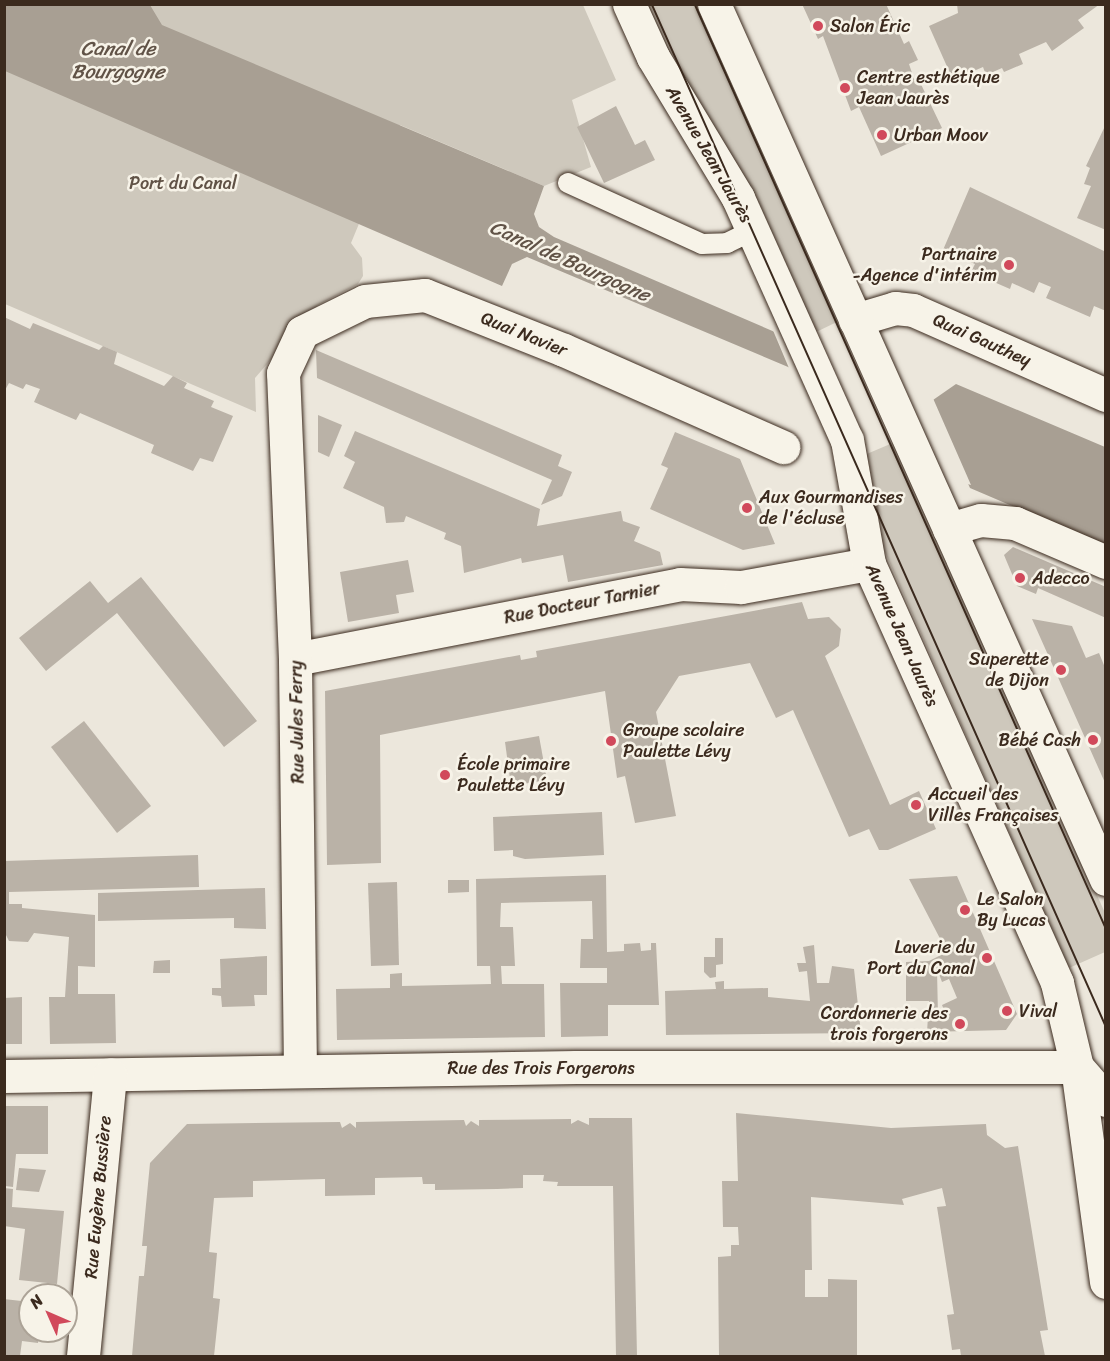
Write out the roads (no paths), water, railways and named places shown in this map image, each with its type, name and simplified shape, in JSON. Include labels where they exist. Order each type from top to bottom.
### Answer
[{"type":"street","name":"Avenue Jean Jaurès","points":[[629,4],[653,57],[738,198],[847,440],[869,564],[1057,983],[1106,1100]]},
{"type":"street","points":[[714,4],[1106,879]]},
{"type":"street","name":"Quai Navier","points":[[283,373],[302,332],[365,301],[425,295],[564,350],[783,447]]},
{"type":"street","name":"Quai Gauthey","points":[[855,320],[895,308],[913,310],[1106,395]]},
{"type":"street","name":"Rue Jules Ferry","points":[[283,373],[296,659],[300,1071]]},
{"type":"street","points":[[949,529],[981,520],[1014,523],[1106,562]]},
{"type":"street","name":"Rue Docteur Tarnier","points":[[296,659],[680,584],[741,586],[869,564]]},
{"type":"street","points":[[1091,1066],[1106,1282]]},
{"type":"street","name":"Rue des Trois Forgerons","points":[[4,1076],[300,1071],[1091,1066]]},
{"type":"street","name":"Rue Eugène Bussière","points":[[83,1356],[110,1074]]},
{"type":"lane","points":[[568,183],[702,244],[727,243],[752,231]]},
{"type":"water","name":"Canal de Bourgogne","points":[[5,5],[150,5],[162,25],[544,186],[534,214],[539,227],[554,237],[933,400],[956,384],[1105,447],[1105,546],[970,488],[945,433],[527,257],[512,264],[502,286],[5,71]]},
{"type":"tram line","points":[[652,4],[1106,1026]]},
{"type":"tram line","points":[[695,4],[1106,928]]},
{"type":"place","name":"Salon Éric","points":[[818,26]]},
{"type":"place","name":"Centre esthétique Jean Jaurès","points":[[845,88]]},
{"type":"place","name":"Urban Moov","points":[[882,135]]},
{"type":"place","name":"Partnaire -Agence d'intérim","points":[[1009,265]]},
{"type":"place","name":"Aux Gourmandises de l'écluse","points":[[747,508]]},
{"type":"place","name":"Adecco","points":[[1020,578]]},
{"type":"place","name":"Superette de Dijon","points":[[1061,670]]},
{"type":"place","name":"Bébé Cash","points":[[1093,740]]},
{"type":"place","name":"Groupe scolaire Paulette Lévy","points":[[611,741]]},
{"type":"place","name":"École primaire Paulette Lévy","points":[[445,775]]},
{"type":"place","name":"Accueil des Villes Françaises","points":[[916,805]]},
{"type":"place","name":"Le Salon By Lucas","points":[[965,910]]},
{"type":"place","name":"Laverie du Port du Canal","points":[[987,958]]},
{"type":"place","name":"Vival","points":[[1007,1011]]},
{"type":"place","name":"Cordonnerie des trois forgerons","points":[[960,1024]]},
{"type":"park label","name":"Port du Canal","points":[[183,183]]}]
